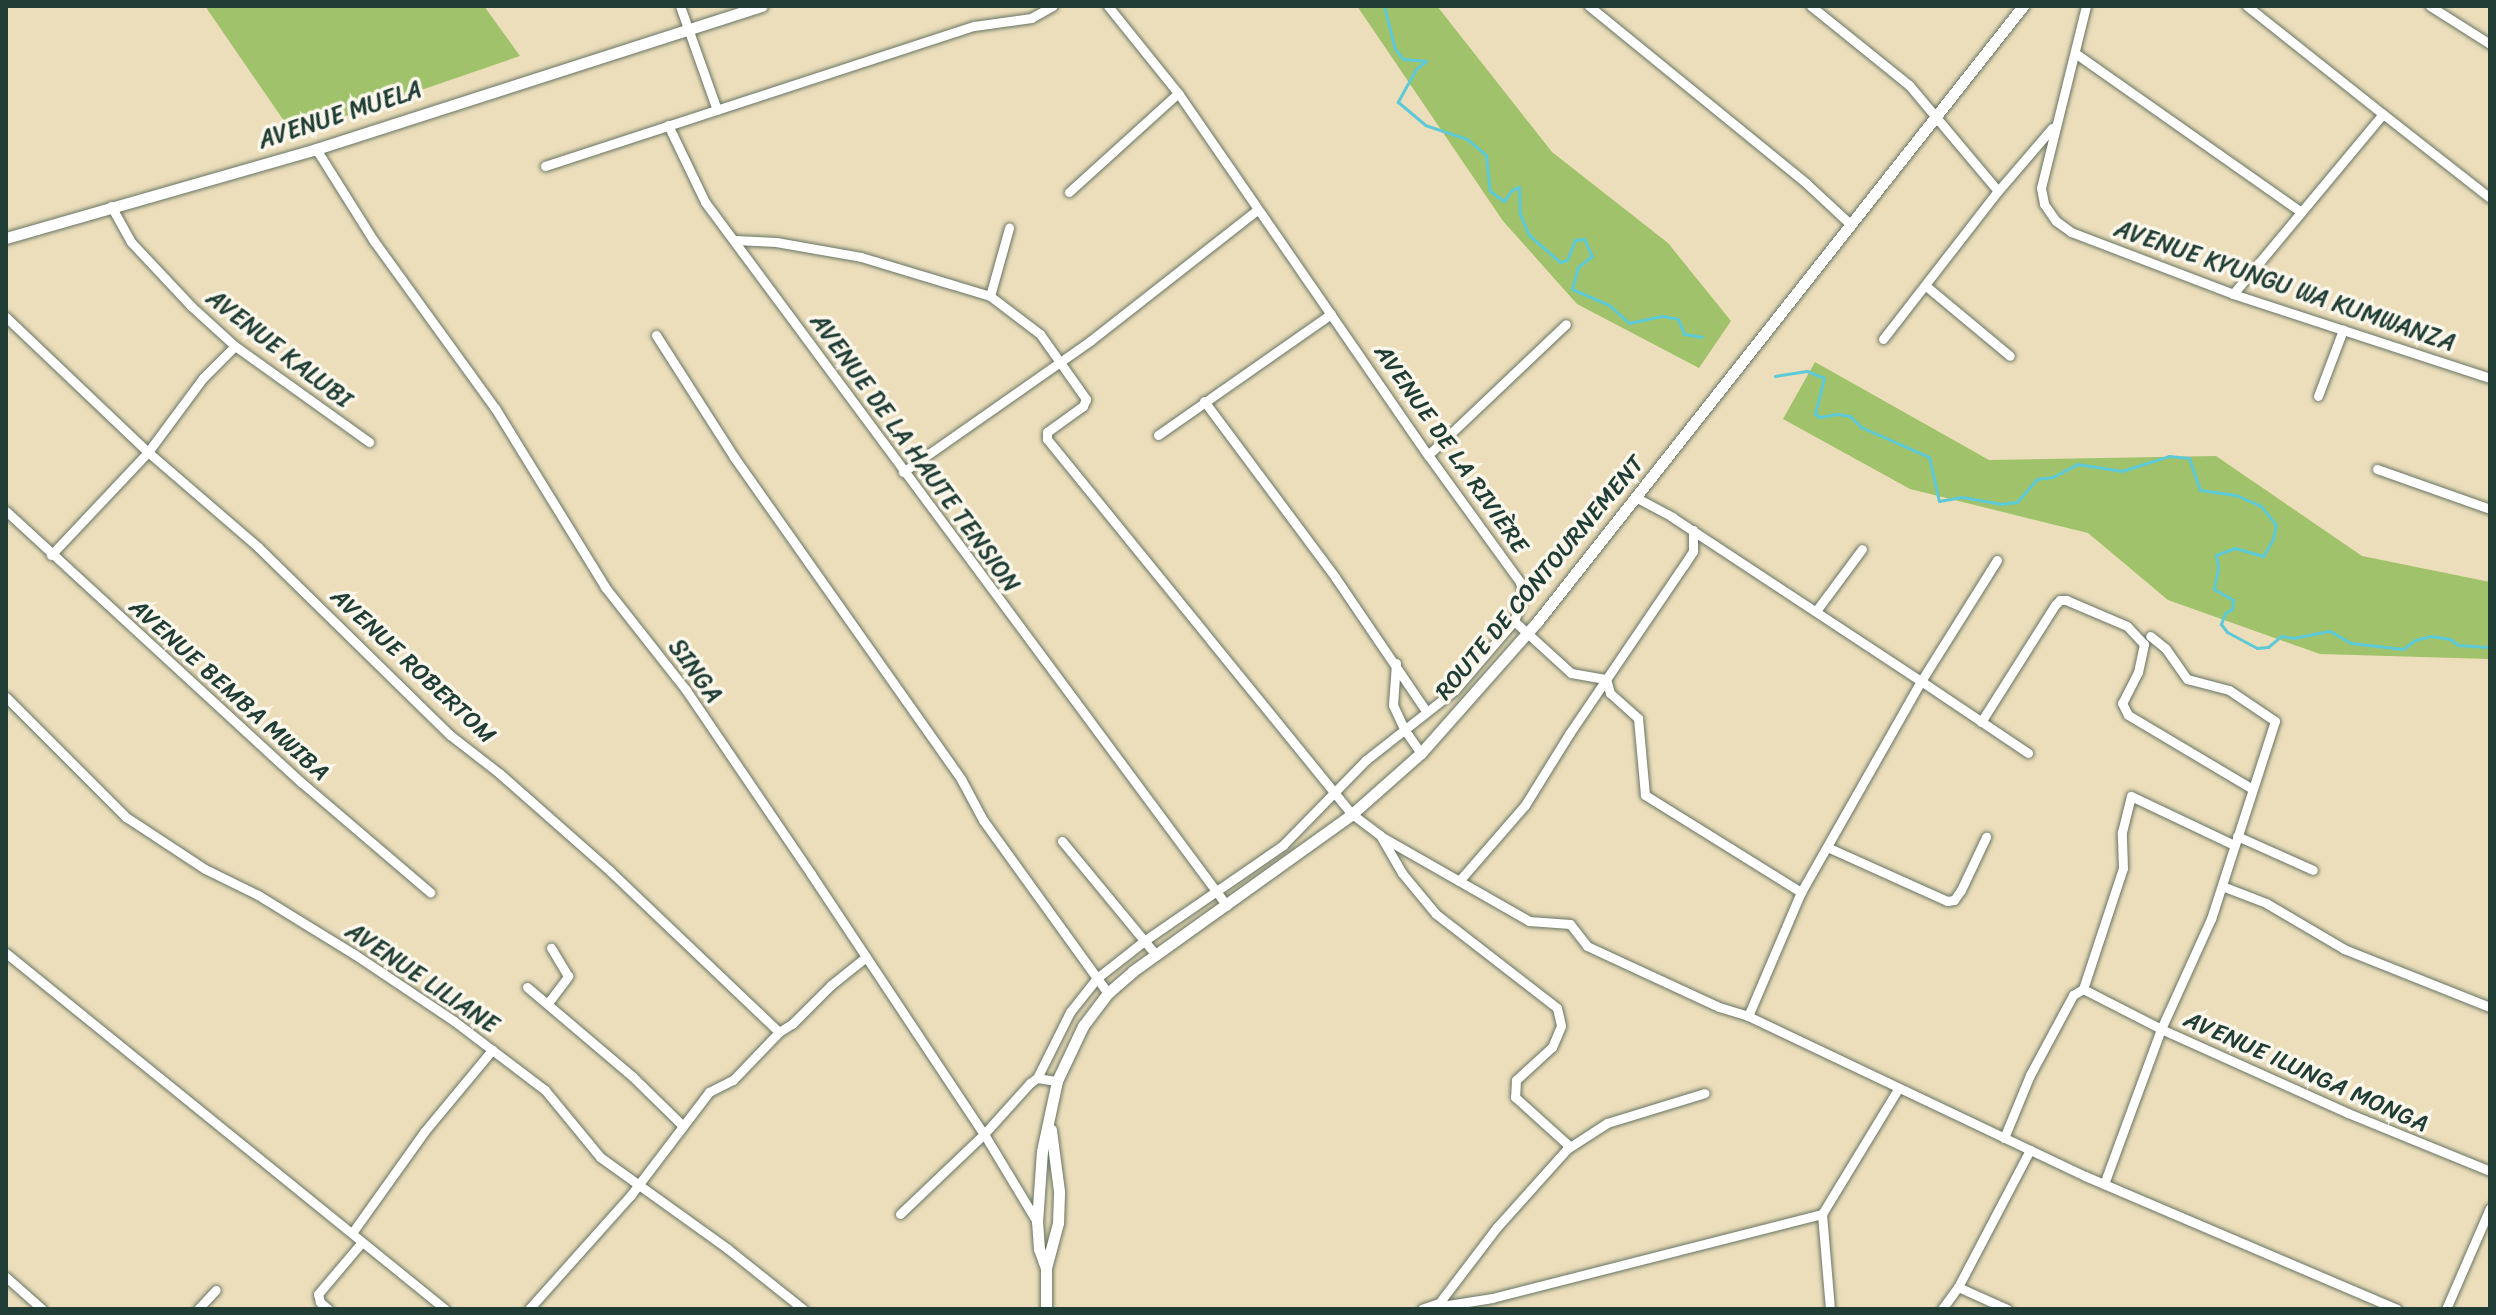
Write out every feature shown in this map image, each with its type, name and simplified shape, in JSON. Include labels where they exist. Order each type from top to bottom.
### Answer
[{"type":"street","points":[[680,6],[717,110]]},
{"type":"street","name":"AVENUE MUELA","points":[[6,238],[316,149],[762,6]]},
{"type":"street","points":[[545,166],[974,26],[1031,18],[1053,6]]},
{"type":"street","name":"AVENUE DE LA RIVIÈRE","points":[[1108,6],[1178,93],[1428,455],[1520,582],[1523,595],[1514,621]]},
{"type":"street","points":[[1589,6],[1807,184],[1850,224]]},
{"type":"street","points":[[1811,6],[1909,85],[1998,191]]},
{"type":"street","name":"ROUTE DE CONTOURNEMENT","points":[[1046,1268],[1039,1249],[1037,1222],[1042,1151],[1057,1081],[1083,1026],[1108,993],[1352,814],[1421,753],[1527,634],[1637,498],[2023,6]]},
{"type":"street","name":"AVENUE KYUNGU WA KUMWANZA","points":[[2086,6],[2041,188],[2044,204],[2056,221],[2071,232],[2233,294],[2490,378]]},
{"type":"street","points":[[2247,6],[2490,198]]},
{"type":"street","points":[[2430,6],[2490,44]]},
{"type":"street","points":[[2075,53],[2301,212]]},
{"type":"street","points":[[1069,192],[1080,187],[1178,93]]},
{"type":"street","points":[[2233,294],[2383,114]]},
{"type":"street","name":"AVENUE DE LA HAUTE TENSION","points":[[668,125],[705,202],[1227,906]]},
{"type":"street","points":[[1883,339],[1998,191],[2055,125]]},
{"type":"street","name":"SINGA","points":[[316,149],[374,241],[495,408],[605,587],[686,690],[866,957],[984,1134],[1037,1222]]},
{"type":"street","name":"AVENUE KALUBI","points":[[111,206],[125,233],[156,270],[235,346],[369,442]]},
{"type":"street","points":[[903,472],[1061,362],[1257,210]]},
{"type":"street","points":[[990,296],[1009,228]]},
{"type":"street","points":[[735,240],[776,242],[861,257],[990,296],[1040,334],[1086,402],[1047,432],[1047,439],[1352,814],[1380,835],[1529,921],[1570,924],[1587,946],[1719,1007],[1748,1016],[2104,1184],[2397,1309]]},
{"type":"street","points":[[1926,286],[2010,356]]},
{"type":"street","points":[[1158,435],[1331,314]]},
{"type":"street","name":"AVENUE ROBERTOM","points":[[6,317],[148,452],[258,547],[450,735],[499,773],[599,861],[779,1032]]},
{"type":"street","points":[[1428,455],[1566,324]]},
{"type":"street","points":[[2318,396],[2343,330]]},
{"type":"street","points":[[656,335],[734,457],[961,779],[983,820],[1108,993]]},
{"type":"street","points":[[51,555],[148,452],[203,378],[235,346]]},
{"type":"street","points":[[1204,401],[1396,663],[1426,711]]},
{"type":"street","points":[[2377,469],[2490,509]]},
{"type":"street","points":[[1637,498],[1693,530],[2028,753]]},
{"type":"street","name":"AVENUE BEMBA MWIBA","points":[[6,511],[301,782],[430,892]]},
{"type":"street","points":[[1459,881],[1525,805],[1689,558],[1695,541],[1693,530]]},
{"type":"street","points":[[1816,611],[1862,549]]},
{"type":"street","points":[[1748,1016],[1801,892],[1921,681],[1997,560]]},
{"type":"street","points":[[1981,722],[2055,605],[2060,600],[2066,600],[2139,635],[2144,644],[2138,672],[2122,703],[2128,715],[2251,788]]},
{"type":"street","points":[[900,1214],[984,1134],[1037,1078],[1070,1012],[1097,978],[1144,941],[1283,845],[1366,760],[1455,690],[1514,621],[1571,673],[1606,679]]},
{"type":"street","points":[[2083,989],[2161,1029],[2211,919],[2275,721],[2229,690],[2187,679],[2165,648],[2150,636]]},
{"type":"street","points":[[1396,663],[1391,695],[1404,729],[1421,753]]},
{"type":"street","points":[[1606,679],[1610,693],[1638,718],[1642,790],[1645,795],[1801,892]]},
{"type":"street","name":"AVENUE LILIANE","points":[[6,697],[126,817],[157,839],[354,954],[492,1050],[545,1090],[600,1157],[728,1249],[803,1309]]},
{"type":"street","points":[[2004,1138],[2030,1075],[2073,995],[2083,989],[2123,868],[2122,832],[2131,796],[2313,870]]},
{"type":"street","points":[[1380,835],[1402,873],[1436,914],[1557,1008],[1561,1026],[1552,1047],[1516,1080],[1515,1097],[1567,1144],[1567,1149]]},
{"type":"street","points":[[1827,847],[1947,901],[1954,900],[1961,890],[1986,837]]},
{"type":"street","points":[[1062,841],[1156,955]]},
{"type":"street","points":[[2222,886],[2266,903],[2344,949],[2490,1007]]},
{"type":"street","points":[[548,1003],[568,976],[551,948]]},
{"type":"street","points":[[6,953],[445,1309]]},
{"type":"street","points":[[529,1309],[638,1185],[709,1092],[733,1080],[779,1032],[792,1024],[840,976],[866,957]]},
{"type":"street","points":[[527,987],[682,1125]]},
{"type":"street","name":"AVENUE ILUNGA MONGA","points":[[2104,1184],[2161,1029],[2411,1141],[2490,1171]]},
{"type":"street","points":[[352,1233],[424,1132],[492,1050]]},
{"type":"street","points":[[1037,1078],[1057,1081]]},
{"type":"street","points":[[1830,1309],[1822,1214],[1898,1089]]},
{"type":"street","points":[[1445,1306],[1497,1227],[1567,1149],[1607,1123],[1705,1093]]},
{"type":"street","name":"ROUTE DE CONTOURNEMENT","points":[[1046,1309],[1046,1268],[1058,1223],[1059,1191],[1050,1121]]},
{"type":"street","points":[[1942,1309],[1958,1287],[2030,1150]]},
{"type":"street","points":[[2446,1309],[2490,1208]]},
{"type":"street","points":[[1422,1309],[1486,1304],[1822,1214]]},
{"type":"street","points":[[328,1309],[318,1294],[362,1242]]},
{"type":"street","points":[[6,1277],[42,1309]]},
{"type":"street","points":[[1958,1287],[2007,1309]]},
{"type":"street","points":[[198,1309],[216,1290]]},
{"type":"green space","points":[[205,6],[484,6],[520,56],[293,134]]},
{"type":"green space","points":[[1357,6],[1437,6],[1552,152],[1668,243],[1731,321],[1699,368],[1577,304],[1503,221]]},
{"type":"green space","points":[[1815,362],[1989,460],[2216,456],[2362,556],[2490,582],[2490,659],[2320,654],[2168,600],[2088,533],[1910,489],[1783,419]]},
{"type":"waterway","points":[[1384,6],[1395,49],[1403,59],[1426,61],[1416,69],[1398,102],[1425,125],[1467,139],[1486,155],[1490,191],[1504,201],[1512,190],[1519,187],[1520,214],[1529,235],[1560,262],[1567,260],[1575,240],[1584,239],[1592,256],[1578,267],[1572,289],[1609,305],[1629,323],[1663,316],[1678,319],[1684,334],[1702,337]]},
{"type":"waterway","points":[[1775,376],[1807,371],[1824,378],[1815,414],[1820,417],[1837,414],[1850,416],[1861,427],[1929,457],[1939,501],[1962,497],[2000,504],[2017,502],[2037,479],[2053,477],[2077,464],[2122,471],[2169,456],[2189,458],[2200,490],[2236,495],[2261,506],[2276,525],[2273,539],[2263,556],[2235,548],[2216,555],[2218,567],[2214,589],[2233,600],[2232,609],[2225,613],[2221,624],[2227,632],[2257,648],[2268,647],[2281,636],[2293,638],[2330,631],[2351,643],[2403,649],[2415,640],[2431,636],[2450,639],[2458,645],[2490,647]]}]
